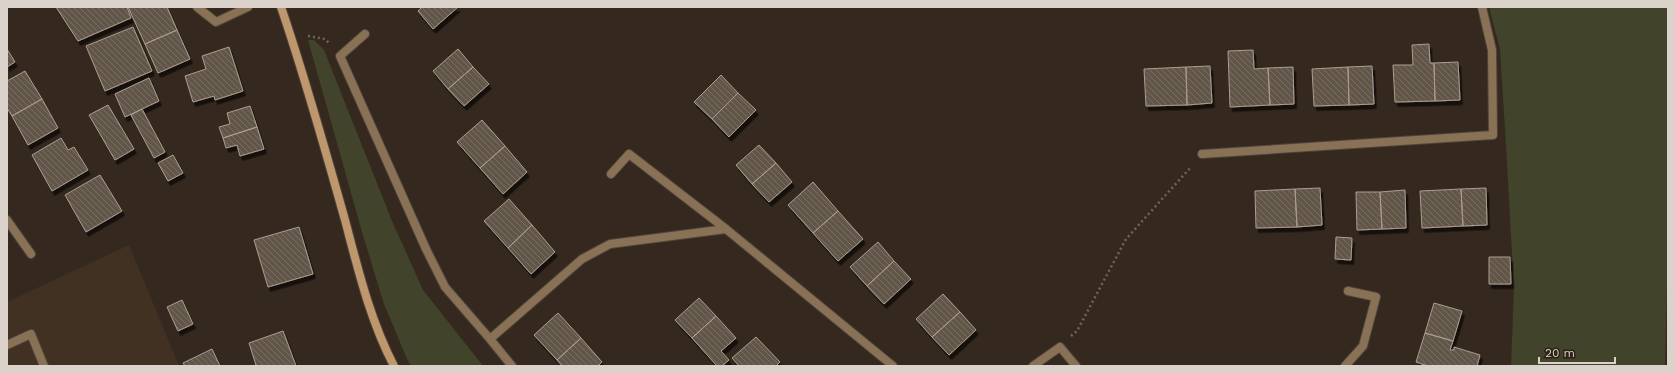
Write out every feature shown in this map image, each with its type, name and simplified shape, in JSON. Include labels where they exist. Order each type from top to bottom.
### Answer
[{"type":"main road","points":[[281,7],[290,33],[366,296],[394,366]]},
{"type":"street","points":[[197,7],[216,22],[248,7]]},
{"type":"street","points":[[1202,154],[1493,136],[1492,50],[1482,7]]},
{"type":"street","points":[[365,34],[340,56],[426,249],[445,287],[512,366]]},
{"type":"street","points":[[611,174],[629,154],[726,229],[892,366]]},
{"type":"street","points":[[7,220],[31,254]]},
{"type":"street","points":[[490,339],[582,259],[610,244],[726,229]]},
{"type":"street","points":[[1345,366],[1364,346],[1376,297],[1348,291]]},
{"type":"street","points":[[7,345],[31,334],[44,366]]},
{"type":"street","points":[[1033,366],[1060,347],[1076,366]]},
{"type":"path","points":[[290,33],[325,39],[340,56]]},
{"type":"path","points":[[1060,347],[1077,331],[1126,239],[1202,154]]},
{"type":"shaded area","points":[[129,245],[179,366],[7,366],[7,302]]},
{"type":"green space","points":[[1489,7],[1668,7],[1668,248],[1665,366],[1511,366],[1514,289],[1506,146],[1500,49]]},
{"type":"green space","points":[[308,40],[314,40],[324,50],[392,221],[423,290],[483,366],[411,366],[407,359],[384,304],[362,232]]},
{"type":"building","points":[[56,7],[127,7],[131,18],[78,41]]},
{"type":"building","points":[[128,7],[167,7],[177,30],[145,44]]},
{"type":"building","points":[[422,7],[458,7],[433,29],[418,11]]},
{"type":"building","points":[[133,27],[152,71],[105,91],[86,46]]},
{"type":"building","points":[[177,30],[190,59],[158,73],[145,44]]},
{"type":"building","points":[[1429,44],[1430,63],[1434,63],[1435,101],[1395,102],[1393,65],[1413,65],[1412,45]]},
{"type":"building","points":[[229,47],[243,91],[215,100],[214,96],[193,102],[185,76],[206,69],[202,56]]},
{"type":"building","points":[[7,49],[15,62],[7,67]]},
{"type":"building","points":[[458,49],[473,67],[448,89],[433,71]]},
{"type":"building","points":[[1253,50],[1254,69],[1268,68],[1270,105],[1230,107],[1228,51]]},
{"type":"building","points":[[1458,62],[1460,100],[1435,101],[1434,63]]},
{"type":"building","points":[[1210,66],[1212,103],[1187,105],[1186,67]]},
{"type":"building","points":[[1372,66],[1374,104],[1349,105],[1348,67]]},
{"type":"building","points":[[473,67],[489,84],[464,106],[448,89]]},
{"type":"building","points":[[1186,67],[1187,105],[1146,106],[1144,69]]},
{"type":"building","points":[[1293,67],[1294,104],[1270,105],[1268,68]]},
{"type":"building","points":[[1348,67],[1349,105],[1314,106],[1312,69]]},
{"type":"building","points":[[25,71],[42,99],[12,116],[7,108],[7,81]]},
{"type":"building","points":[[721,75],[738,93],[712,119],[694,102]]},
{"type":"building","points":[[149,78],[159,101],[125,117],[115,94]]},
{"type":"building","points":[[738,93],[756,110],[729,137],[712,119]]},
{"type":"building","points":[[42,99],[58,128],[28,145],[12,116]]},
{"type":"building","points":[[108,105],[134,149],[115,160],[89,115]]},
{"type":"building","points":[[250,106],[257,127],[223,138],[219,127],[230,124],[227,113]]},
{"type":"building","points":[[142,109],[165,152],[154,158],[131,115]]},
{"type":"building","points":[[482,120],[505,146],[480,168],[457,142]]},
{"type":"building","points":[[257,127],[264,149],[240,156],[237,145],[226,148],[223,138]]},
{"type":"building","points":[[61,138],[68,150],[74,147],[88,170],[52,191],[32,155]]},
{"type":"building","points":[[759,145],[776,163],[752,184],[736,165]]},
{"type":"building","points":[[505,146],[527,172],[503,194],[480,168]]},
{"type":"building","points":[[173,155],[183,173],[168,181],[158,163]]},
{"type":"building","points":[[776,163],[792,182],[769,202],[752,184]]},
{"type":"building","points":[[100,175],[122,211],[86,232],[65,195]]},
{"type":"building","points":[[813,182],[838,211],[813,233],[788,205]]},
{"type":"building","points":[[1320,188],[1322,225],[1297,227],[1295,189]]},
{"type":"building","points":[[1486,188],[1487,225],[1463,226],[1461,189]]},
{"type":"building","points":[[1295,189],[1297,227],[1256,228],[1255,191]]},
{"type":"building","points":[[1461,189],[1463,226],[1422,228],[1420,191]]},
{"type":"building","points":[[1405,190],[1406,228],[1382,229],[1380,192]]},
{"type":"building","points":[[1356,192],[1380,192],[1382,229],[1357,230]]},
{"type":"building","points":[[509,199],[532,225],[508,248],[484,221]]},
{"type":"building","points":[[838,211],[863,239],[838,261],[813,233]]},
{"type":"building","points":[[532,225],[555,252],[531,274],[508,248]]},
{"type":"building","points":[[299,227],[313,274],[268,287],[254,240]]},
{"type":"building","points":[[1336,237],[1352,238],[1351,260],[1335,259]]},
{"type":"building","points":[[878,242],[894,261],[867,286],[850,267]]},
{"type":"building","points":[[1489,257],[1510,257],[1511,284],[1489,284]]},
{"type":"building","points":[[894,261],[911,279],[884,304],[867,286]]},
{"type":"building","points":[[943,294],[960,312],[932,337],[916,319]]},
{"type":"building","points":[[699,298],[716,316],[692,338],[675,320]]},
{"type":"building","points":[[182,300],[193,324],[178,331],[167,307]]},
{"type":"building","points":[[1434,303],[1462,311],[1453,341],[1425,333]]},
{"type":"building","points":[[960,312],[976,330],[949,355],[932,337]]},
{"type":"building","points":[[558,313],[581,338],[557,360],[534,335]]},
{"type":"building","points":[[716,316],[736,338],[721,351],[729,360],[722,366],[717,366],[692,338]]},
{"type":"building","points":[[283,331],[296,366],[253,366],[256,365],[249,343]]},
{"type":"building","points":[[1425,333],[1453,341],[1450,350],[1454,350],[1454,347],[1480,355],[1477,366],[1428,366],[1416,362]]},
{"type":"building","points":[[756,337],[780,362],[776,366],[739,366],[732,358]]},
{"type":"building","points":[[581,338],[602,362],[598,366],[562,366],[557,360]]},
{"type":"building","points":[[212,349],[220,366],[185,366],[183,363]]}]
